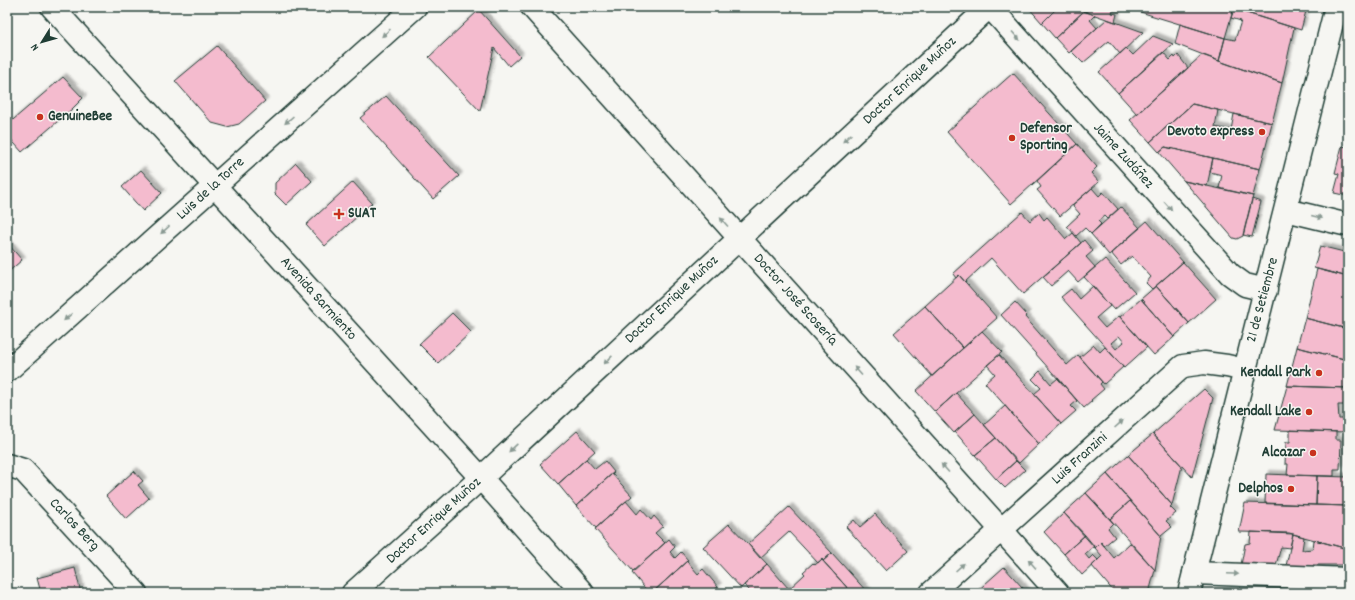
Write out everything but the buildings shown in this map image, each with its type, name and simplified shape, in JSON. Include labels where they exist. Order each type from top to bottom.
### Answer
[{"type":"street","name":"Avenida Sarmiento","points":[[52,7],[481,478],[583,593]]},
{"type":"street","name":"Luis de la Torre","points":[[7,371],[415,7]]},
{"type":"street","name":"Doctor José Scosería","points":[[532,7],[1058,593]]},
{"type":"street","name":"Doctor Enrique Muñoz","points":[[353,593],[481,478],[989,7]]},
{"type":"street","name":"Jaime Zudáñez","points":[[989,7],[1230,274],[1245,285],[1266,290]]},
{"type":"street","name":"21 de Setiembre","points":[[1191,583],[1244,370],[1266,290],[1336,7]]},
{"type":"street","points":[[1286,210],[1348,225]]},
{"type":"street","name":"Luis Franzini","points":[[932,593],[1183,366],[1204,363],[1244,370]]},
{"type":"street","name":"Carlos Berg","points":[[7,465],[23,470],[136,593]]},
{"type":"street","points":[[1191,583],[1348,579]]},
{"type":"place","name":"GenuineBee","points":[[40,117]]},
{"type":"place","name":"Devoto express","points":[[1262,132]]},
{"type":"place","name":"Defensor Sporting","points":[[1012,138]]},
{"type":"place","name":"SUAT","points":[[339,214]]},
{"type":"place","name":"Kendall Park","points":[[1319,373]]},
{"type":"place","name":"Kendall Lake","points":[[1309,412]]},
{"type":"place","name":"Alcazar","points":[[1313,453]]},
{"type":"place","name":"Delphos","points":[[1291,489]]}]
